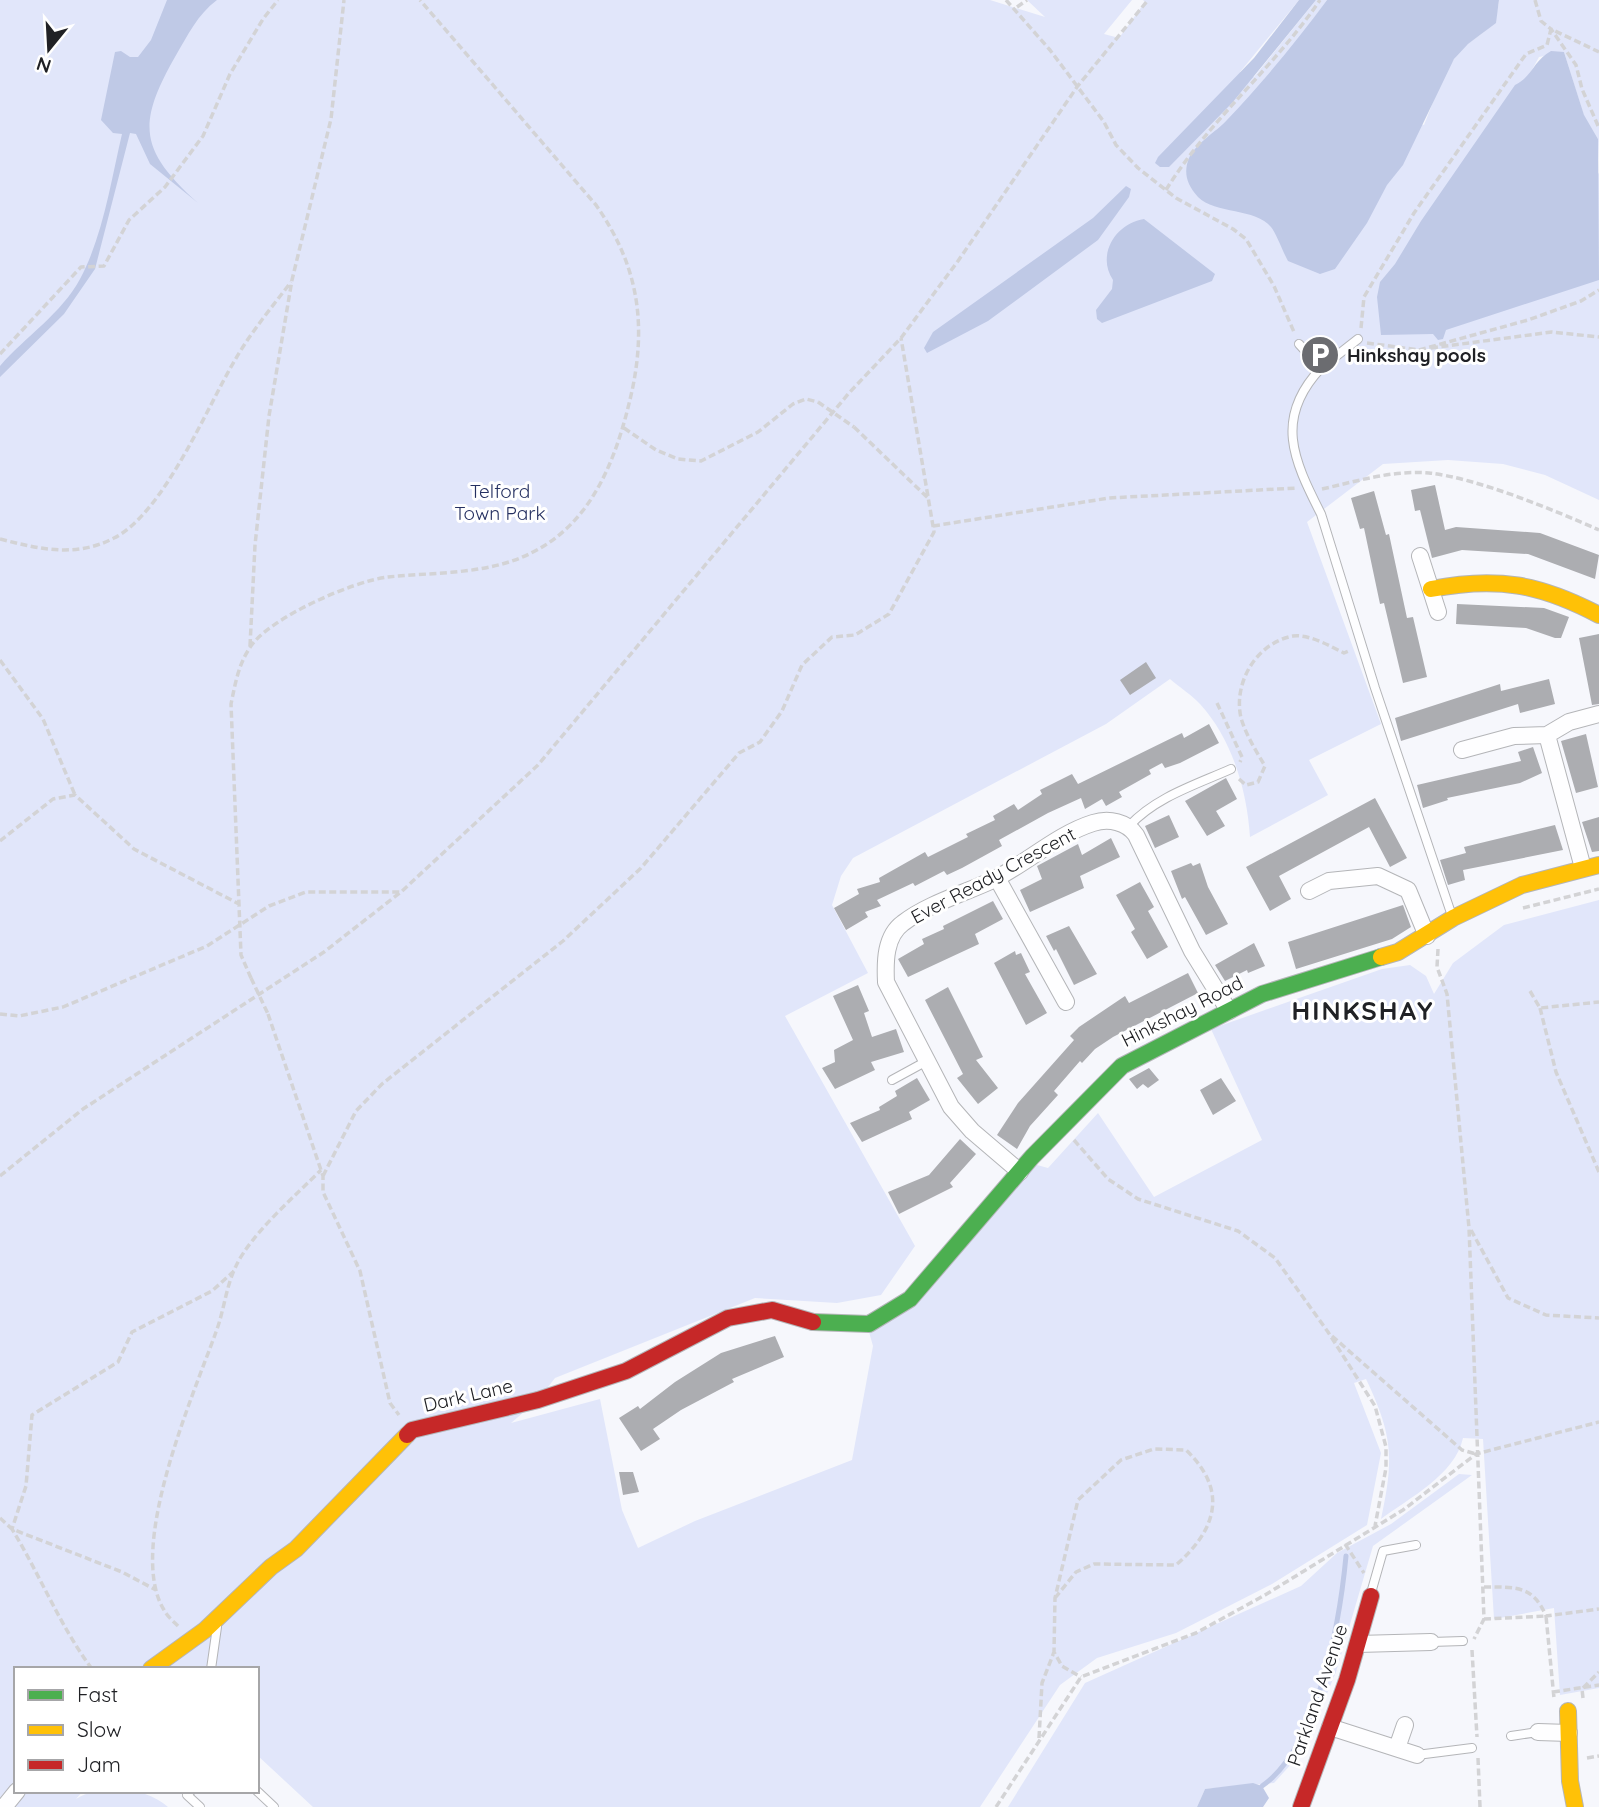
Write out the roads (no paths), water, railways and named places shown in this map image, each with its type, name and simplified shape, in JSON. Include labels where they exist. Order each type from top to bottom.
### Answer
[{"type":"street","points":[[1420,556],[1438,612]]},
{"type":"street","points":[[1431,589],[1489,579],[1515,582],[1564,598],[1599,615]]},
{"type":"street","points":[[1462,750],[1514,736],[1547,735],[1569,722],[1599,713]]},
{"type":"street","points":[[1547,735],[1591,867]]},
{"type":"street","name":"Ever Ready Crescent","points":[[1020,1172],[972,1132],[951,1107],[925,1062],[887,982],[885,959],[890,941],[902,923],[997,878],[1095,822],[1119,822],[1129,826]]},
{"type":"street","points":[[1129,826],[1192,951],[1229,1011]]},
{"type":"street","name":"Hinkshay Road","points":[[869,1324],[910,1299],[1020,1172],[1122,1066],[1262,994],[1398,952],[1453,918],[1522,885],[1591,867]]},
{"type":"street","points":[[1309,891],[1329,881],[1378,876],[1408,890],[1433,932]]},
{"type":"street","points":[[997,878],[1066,1002]]},
{"type":"street","name":"Dark Lane","points":[[154,1667],[219,1617],[271,1567],[296,1549],[327,1519],[352,1488],[412,1430],[538,1400],[626,1371],[728,1318],[772,1310],[820,1324],[869,1324]]},
{"type":"street","name":"Parkland Avenue","points":[[1301,1807],[1358,1644],[1371,1596]]},
{"type":"street","points":[[1358,1644],[1430,1642]]},
{"type":"street","points":[[1568,1711],[1570,1781],[1575,1807]]},
{"type":"street","points":[[1397,1748],[1405,1725]]},
{"type":"street","points":[[1330,1727],[1417,1755]]},
{"type":"street","points":[[1538,1732],[1569,1733]]},
{"type":"street","points":[[4,1807],[15,1793]]},
{"type":"lane","points":[[1358,339],[1321,368],[1303,387],[1291,416],[1294,448],[1308,488],[1321,514],[1453,918]]},
{"type":"lane","points":[[1299,344],[1321,368]]},
{"type":"lane","points":[[1129,826],[1142,812],[1162,800],[1231,769]]},
{"type":"lane","points":[[892,1080],[925,1062]]},
{"type":"lane","points":[[1371,1596],[1383,1551],[1416,1545]]},
{"type":"lane","points":[[211,1667],[219,1617]]},
{"type":"lane","points":[[1430,1642],[1463,1641]]},
{"type":"lane","points":[[1511,1736],[1538,1732]]},
{"type":"lane","points":[[1417,1755],[1472,1748]]},
{"type":"lane","points":[[189,1793],[187,1795],[200,1807]]},
{"type":"lane","points":[[259,1793],[274,1807]]},
{"type":"waterway","points":[[1262,1786],[1281,1768],[1298,1743],[1312,1713],[1332,1647],[1346,1556]]},
{"type":"place","name":"Hinkshay pools","points":[[1320,355]]},
{"type":"district","name":"HINKSHAY","points":[[1363,1011]]},
{"type":"park label","name":"Telford Town Park","points":[[500,502]]}]
